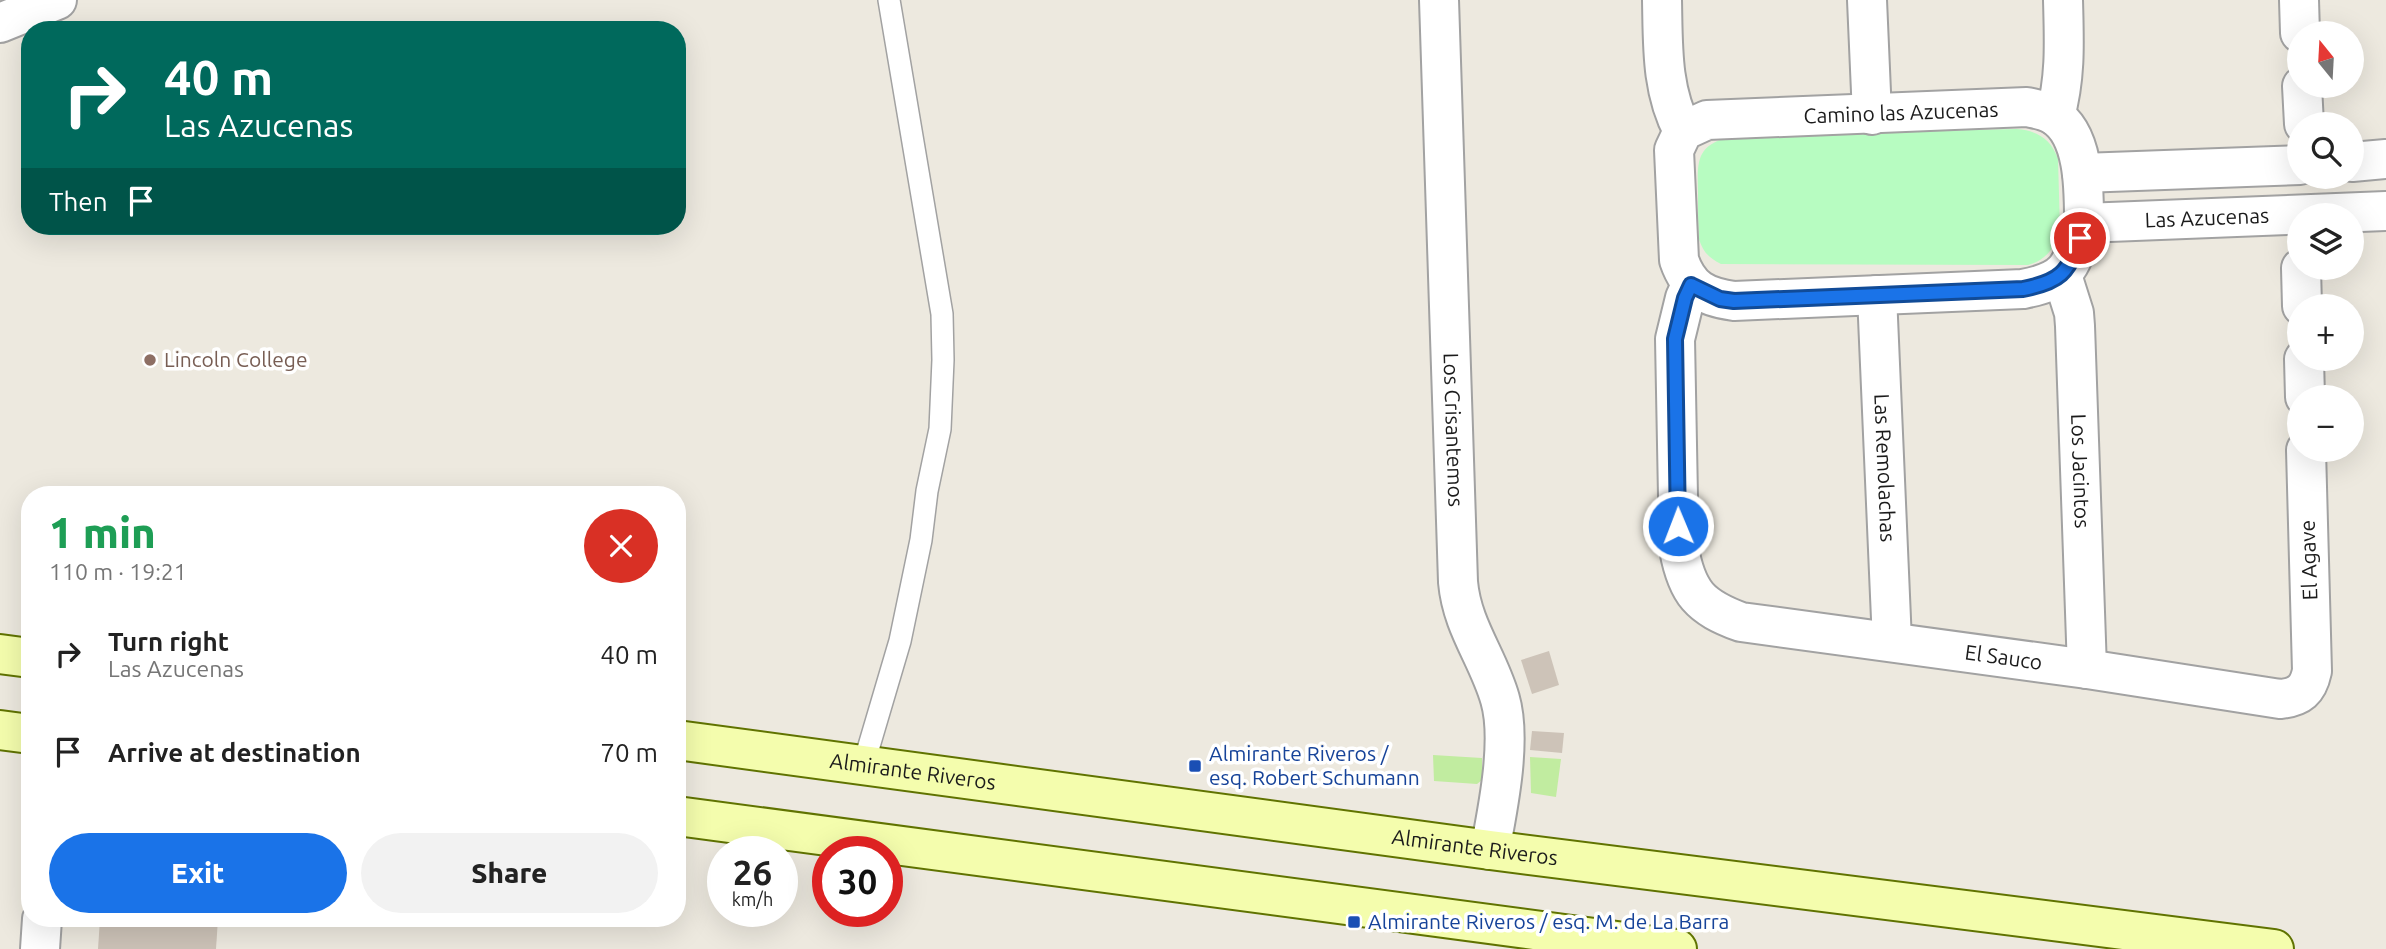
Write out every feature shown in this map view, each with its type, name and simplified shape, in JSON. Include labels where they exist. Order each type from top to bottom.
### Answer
[{"type":"main road","points":[[0,654],[21,657]]},
{"type":"main road","points":[[0,730],[21,733]]},
{"type":"main road","name":"Almirante Riveros","points":[[686,741],[864,763],[1490,850],[2274,949]]},
{"type":"main road","points":[[686,817],[1534,939],[1677,949]]},
{"type":"street","points":[[0,23],[57,0]]},
{"type":"street","name":"Los Crisantemos","points":[[1438,0],[1458,582],[1464,618],[1495,684],[1503,716],[1500,796],[1490,850]]},
{"type":"street","points":[[1662,0],[1664,70],[1669,98],[1683,131],[1674,150],[1679,260],[1691,285],[1720,299],[1734,301],[2023,289],[2050,283],[2062,275],[2070,264],[2084,223],[2082,173],[2072,137],[2055,116],[2065,61],[2063,0]]},
{"type":"street","points":[[1867,0],[1872,115]]},
{"type":"street","points":[[2299,0],[2300,21]]},
{"type":"street","name":"Camino las Azucenas","points":[[1683,131],[1707,120],[2027,107],[2045,110],[2055,116]]},
{"type":"street","points":[[2364,161],[2386,159]]},
{"type":"street","points":[[2082,173],[2287,165]]},
{"type":"street","name":"Las Azucenas","points":[[2364,212],[2386,211]]},
{"type":"street","name":"Las Azucenas","points":[[2084,223],[2287,215]]},
{"type":"street","name":"Los Jacintos","points":[[2062,275],[2074,313],[2075,326],[2087,669]]},
{"type":"street","name":"El Sauco","points":[[1691,285],[1675,339],[1679,550],[1689,587],[1706,606],[1741,622],[2087,669],[2280,699],[2293,698],[2304,692],[2312,671]]},
{"type":"street","name":"Las Remolachas","points":[[1877,295],[1892,642]]},
{"type":"street","name":"El Agave","points":[[2306,462],[2312,671]]},
{"type":"street","points":[[40,949],[41,927]]},
{"type":"lane","points":[[864,763],[900,641],[921,540],[927,491],[940,429],[943,360],[942,314],[888,0]]},
{"type":"green space","points":[[2017,129],[2043,137],[2052,146],[2058,159],[2060,230],[2049,252],[2034,263],[1721,264],[1707,254],[1699,239],[1699,161],[1706,148],[1722,139],[1735,135]]},
{"type":"green space","points":[[1433,755],[1482,758],[1482,780],[1477,784],[1434,781]]},
{"type":"green space","points":[[1530,757],[1561,759],[1556,797],[1531,793]]},
{"type":"building","points":[[1549,651],[1559,685],[1532,694],[1521,660]]},
{"type":"building","points":[[1532,731],[1564,733],[1562,753],[1530,750]]},
{"type":"building","points":[[99,927],[217,927],[216,949],[98,949]]},
{"type":"place","name":"Lincoln College","points":[[150,360]]},
{"type":"place","name":"Almirante Riveros / esq. Robert Schumann","points":[[1195,766]]},
{"type":"place","name":"Almirante Riveros / esq. M. de La Barra","points":[[1354,922]]},
{"type":"route","points":[[1678,526],[1675,339],[1691,285],[1720,299],[1734,301],[2023,289],[2050,283],[2062,275],[2070,264],[2080,238]]}]
